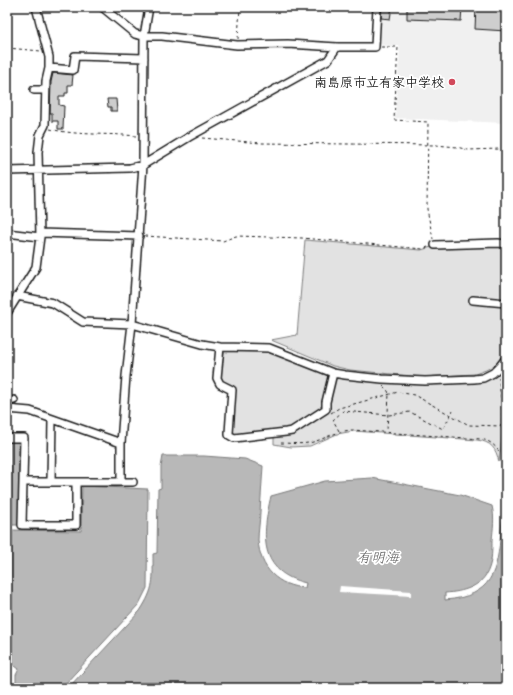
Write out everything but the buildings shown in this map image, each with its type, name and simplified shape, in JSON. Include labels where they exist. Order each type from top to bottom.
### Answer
[{"type":"street","points":[[7,313],[9,304],[17,296],[36,267],[40,235],[38,214],[40,135],[44,125],[45,90],[49,68],[48,52],[36,7]]},
{"type":"street","points":[[102,7],[135,34],[144,36],[162,36],[238,45],[288,44],[337,47],[375,47],[377,7]]},
{"type":"street","points":[[120,482],[121,443],[132,324],[143,165],[144,36],[149,7]]},
{"type":"street","points":[[7,171],[130,168],[143,165],[189,137],[328,60],[337,47]]},
{"type":"street","points":[[49,68],[73,70],[75,56],[144,58]]},
{"type":"street","points":[[34,90],[45,90]]},
{"type":"street","points":[[7,234],[138,236]]},
{"type":"street","points":[[435,245],[506,244]]},
{"type":"street","points":[[17,296],[53,303],[83,322],[132,324],[202,344],[220,347],[269,348],[333,373],[345,376],[424,381],[483,378],[493,373],[506,358]]},
{"type":"street","points":[[474,300],[506,303]]},
{"type":"street","points":[[220,347],[217,378],[220,384],[232,390],[229,435],[234,438],[292,431],[326,409],[326,402],[333,373]]},
{"type":"street","points":[[7,409],[30,411],[121,443]]},
{"type":"street","points":[[51,481],[52,419]]},
{"type":"street","points":[[7,438],[24,438],[22,524],[76,525],[76,482]]},
{"type":"street","points":[[24,482],[132,482]]},
{"type":"path","points":[[238,45],[240,7]]},
{"type":"path","points":[[138,236],[223,241],[236,236],[302,238],[423,249],[435,245],[427,209],[428,122],[394,120],[398,47],[375,47]]},
{"type":"path","points":[[7,48],[48,52]]},
{"type":"path","points":[[44,125],[59,131],[144,137]]},
{"type":"path","points":[[189,137],[260,143],[436,145],[457,147],[468,150],[500,148]]},
{"type":"path","points":[[500,366],[499,389],[503,420],[501,426],[506,433]]},
{"type":"path","points":[[382,379],[382,386],[388,391],[389,394],[387,431]]},
{"type":"path","points":[[329,414],[339,408],[398,392],[414,396],[469,425],[501,426]]},
{"type":"path","points":[[339,431],[333,420],[343,411],[389,415],[410,412],[443,430],[453,410]]},
{"type":"path","points":[[281,443],[301,444],[313,442],[339,431],[387,431],[488,440],[500,453]]},
{"type":"shaded area","name":"南島原市立有家中学校","points":[[379,7],[506,7],[506,123],[395,118],[400,46],[376,45]]},
{"type":"shaded area","points":[[305,240],[421,250],[435,246],[506,246],[506,349],[500,360],[486,370],[475,374],[422,377],[350,370],[333,366],[271,340],[297,335]]},
{"type":"shaded area","points":[[223,351],[272,351],[323,372],[386,383],[495,375],[502,369],[501,388],[504,422],[499,462],[492,446],[486,442],[477,440],[354,431],[337,434],[310,446],[291,447],[274,444],[274,432],[239,435],[230,432],[235,387],[222,382],[219,379]]},
{"type":"water","points":[[7,442],[19,442],[19,525],[7,525]]},
{"type":"water","name":"有明海","points":[[163,456],[204,456],[245,459],[263,466],[258,537],[259,550],[262,559],[272,574],[279,580],[295,587],[305,588],[306,583],[290,578],[279,570],[271,561],[267,550],[265,538],[266,524],[271,496],[325,481],[372,478],[460,495],[492,506],[494,519],[492,555],[486,574],[477,584],[465,590],[445,593],[445,600],[461,598],[473,593],[483,587],[490,579],[497,559],[506,479],[506,688],[16,688],[16,675],[19,669],[7,660],[7,530],[81,531],[82,486],[148,489],[147,588],[139,604],[64,685],[69,687],[140,611],[151,590],[153,577],[153,554],[157,553],[158,489],[161,488],[161,467]]},
{"type":"pier","points":[[340,586],[411,591],[411,596],[339,592]]},
{"type":"place","name":"南島原市立有家中学校","points":[[452,82]]}]
